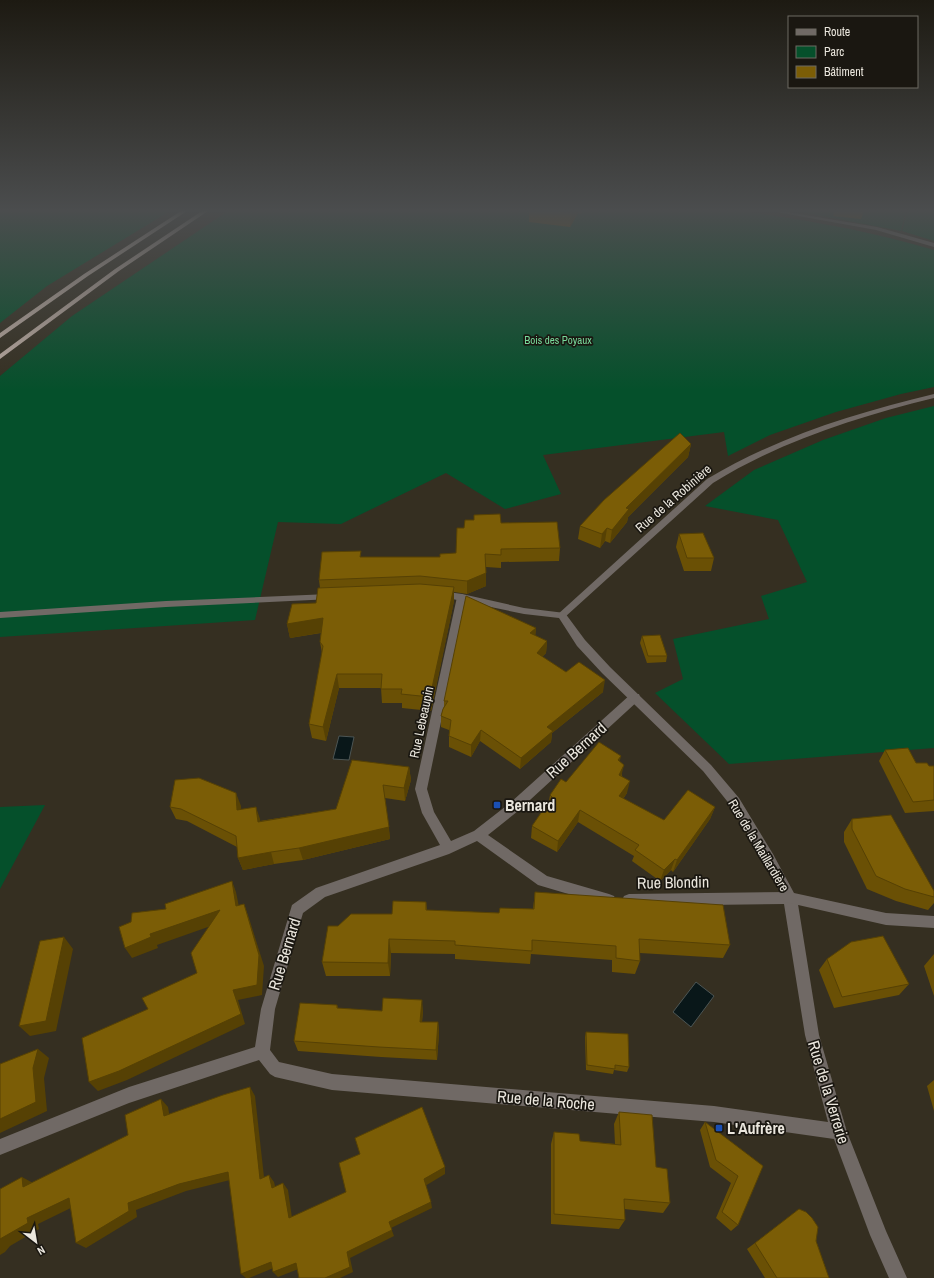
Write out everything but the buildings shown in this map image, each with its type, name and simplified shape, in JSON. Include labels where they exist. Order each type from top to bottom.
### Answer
[{"type":"highway","points":[[0,336],[91,271]]},
{"type":"highway","points":[[0,357],[116,271]]},
{"type":"street","name":"Rue de la Robinière","points":[[562,614],[710,481],[731,468],[773,446],[818,428],[934,396]]},
{"type":"street","points":[[434,594],[462,597],[524,611],[562,614]]},
{"type":"street","points":[[0,615],[173,603],[342,597]]},
{"type":"street","name":"Rue Lebeaupin","points":[[449,848],[429,818],[423,803],[421,789],[462,597]]},
{"type":"street","name":"Rue de la Maillardière","points":[[562,614],[581,643],[606,670],[635,696],[707,768],[735,802],[770,858],[790,898],[886,919],[934,922]]},
{"type":"street","name":"Rue Bernard","points":[[262,1052],[268,1009],[297,909],[321,892],[449,848],[478,835],[514,807],[635,696]]},
{"type":"street","name":"Rue Blondin","points":[[478,835],[543,881],[576,892],[610,900],[790,898]]},
{"type":"street","name":"Rue de la Verrerie","points":[[790,898],[812,1035],[839,1132],[879,1236],[898,1278]]},
{"type":"street","points":[[0,1147],[24,1136],[129,1095],[262,1052]]},
{"type":"street","name":"Rue de la Roche","points":[[262,1052],[275,1069],[332,1082],[714,1114],[839,1132]]},
{"type":"green space","points":[[0,271],[72,271],[47,286],[0,323]]},
{"type":"green space","name":"Bois des Poyaux","points":[[139,271],[934,271],[934,387],[901,394],[836,412],[770,435],[728,456],[724,432],[543,455],[561,494],[505,509],[446,473],[341,524],[278,522],[255,620],[0,637],[0,376],[72,316]]},
{"type":"green space","points":[[934,406],[934,748],[729,764],[655,693],[683,679],[673,639],[769,619],[761,596],[807,582],[778,520],[705,506],[754,470],[823,440],[886,418]]},
{"type":"green space","points":[[45,805],[0,889],[0,807]]},
{"type":"shaded area","points":[[339,736],[354,737],[349,760],[333,759]]},
{"type":"shaded area","points":[[696,982],[714,996],[691,1027],[673,1012]]},
{"type":"place","name":"Bernard","points":[[497,805]]},
{"type":"place","name":"L'Aufrère","points":[[719,1128]]}]
